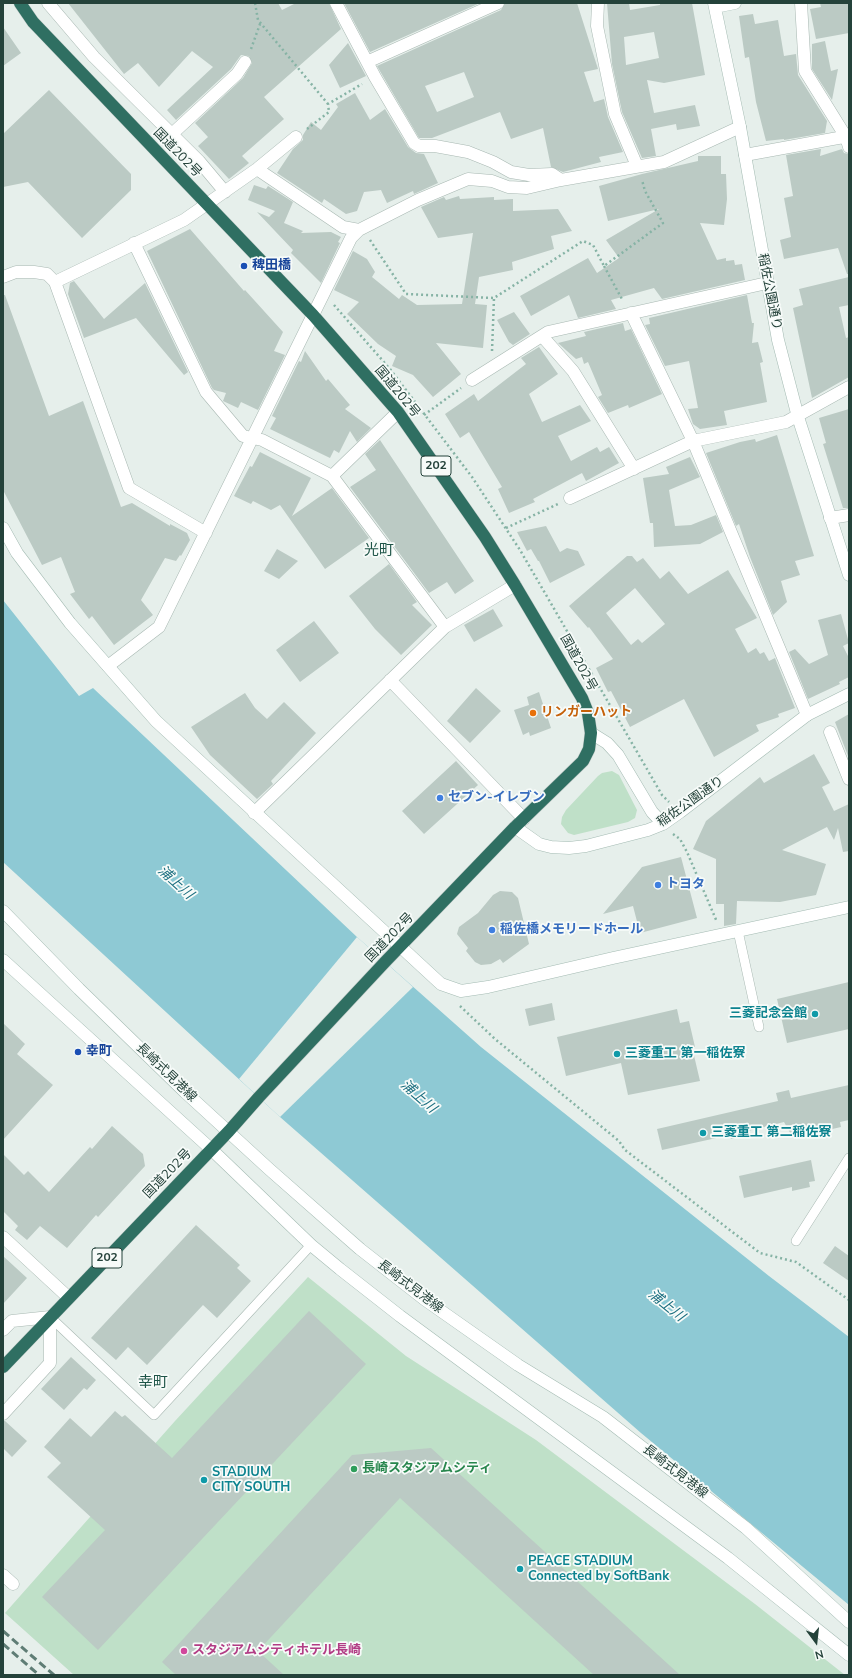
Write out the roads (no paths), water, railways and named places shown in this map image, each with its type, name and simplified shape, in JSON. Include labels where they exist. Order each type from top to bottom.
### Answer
[{"type":"highway","name":"国道202号","points":[[3,1367],[229,1131],[385,962],[520,823],[583,761],[592,733],[588,713],[582,698],[516,585],[485,537],[398,412],[312,315],[33,22],[20,3]]},
{"type":"street","points":[[48,3],[94,57],[199,161],[225,192]]},
{"type":"street","points":[[336,3],[375,77],[414,143],[419,146],[434,146],[468,152],[493,162],[511,172],[530,175],[552,174],[561,180]]},
{"type":"street","points":[[367,62],[498,3]]},
{"type":"street","points":[[598,3],[597,26],[615,114],[637,166]]},
{"type":"street","points":[[715,5],[735,3]]},
{"type":"street","points":[[745,155],[848,140],[806,71],[801,3]]},
{"type":"street","name":"稲佐公園通り","points":[[715,5],[740,128],[778,340],[798,416],[849,575]]},
{"type":"street","points":[[172,134],[237,74],[245,62]]},
{"type":"street","points":[[108,666],[159,627],[312,315],[351,238],[359,230],[418,200],[468,179],[492,181],[508,187],[527,188],[561,180],[664,162],[740,128]]},
{"type":"street","points":[[55,282],[184,220],[208,205],[257,169],[296,137]]},
{"type":"street","points":[[257,169],[344,227],[359,230]]},
{"type":"street","points":[[134,243],[206,392],[243,436],[262,440],[332,476],[445,626]]},
{"type":"street","points":[[3,277],[16,272],[34,272],[47,274],[55,282],[129,488],[206,533]]},
{"type":"street","points":[[472,380],[548,332],[767,283]]},
{"type":"street","points":[[631,313],[693,441],[807,715]]},
{"type":"street","points":[[542,336],[573,371],[634,469]]},
{"type":"street","points":[[570,498],[693,441],[786,422],[849,387]]},
{"type":"street","points":[[332,476],[398,412]]},
{"type":"street","points":[[830,518],[849,515]]},
{"type":"street","points":[[3,528],[17,553],[70,623],[156,721],[441,984],[461,991],[488,987],[738,930],[849,907]]},
{"type":"street","points":[[254,812],[445,626],[516,585]]},
{"type":"street","name":"稲佐公園通り","points":[[390,680],[539,844],[551,847],[569,848],[619,839],[663,824],[807,715],[849,694]]},
{"type":"street","points":[[830,732],[849,779]]},
{"type":"street","points":[[592,733],[607,743],[618,755],[652,812],[663,824]]},
{"type":"street","name":"長崎式見港線","points":[[3,911],[79,989],[185,1092],[269,1169],[360,1249],[424,1299],[518,1365],[604,1417],[746,1528],[849,1622]]},
{"type":"street","name":"長崎式見港線","points":[[3,960],[211,1149],[311,1245],[400,1316],[728,1558],[849,1655]]},
{"type":"street","points":[[3,1237],[69,1298]]},
{"type":"street","points":[[3,1330],[12,1321],[50,1317],[50,1363],[3,1414]]},
{"type":"street","points":[[3,1575],[13,1584]]},
{"type":"lane","points":[[738,930],[759,1027]]},
{"type":"lane","points":[[796,1240],[849,1158]]},
{"type":"lane","points":[[50,1317],[154,1415],[311,1245]]},
{"type":"water","name":"浦上川","points":[[3,600],[79,696],[93,688],[357,937],[481,1047],[769,1276],[849,1337],[849,1605],[641,1433],[280,1117],[3,862]]},
{"type":"railway","points":[[3,1631],[54,1675]]},
{"type":"railway","points":[[3,1644],[39,1675]]},
{"type":"place","name":"稗田橋","points":[[244,266]]},
{"type":"place","name":"リンガーハット","points":[[533,713]]},
{"type":"place","name":"セブン-イレブン","points":[[440,798]]},
{"type":"place","name":"トヨタ","points":[[658,885]]},
{"type":"place","name":"稲佐橋メモリードホール","points":[[492,930]]},
{"type":"place","name":"三菱記念会館","points":[[815,1014]]},
{"type":"place","name":"幸町","points":[[78,1052]]},
{"type":"place","name":"三菱重工 第一稲佐寮","points":[[617,1054]]},
{"type":"place","name":"三菱重工 第二稲佐寮","points":[[703,1133]]},
{"type":"place","name":"長崎スタジアムシティ","points":[[354,1469]]},
{"type":"place","name":"STADIUM CITY SOUTH","points":[[204,1480]]},
{"type":"place","name":"PEACE STADIUM Connected by SoftBank","points":[[520,1569]]},
{"type":"place","name":"スタジアムシティホテル長崎","points":[[184,1651]]},
{"type":"district","name":"光町","points":[[379,551]]},
{"type":"district","name":"幸町","points":[[153,1383]]}]
